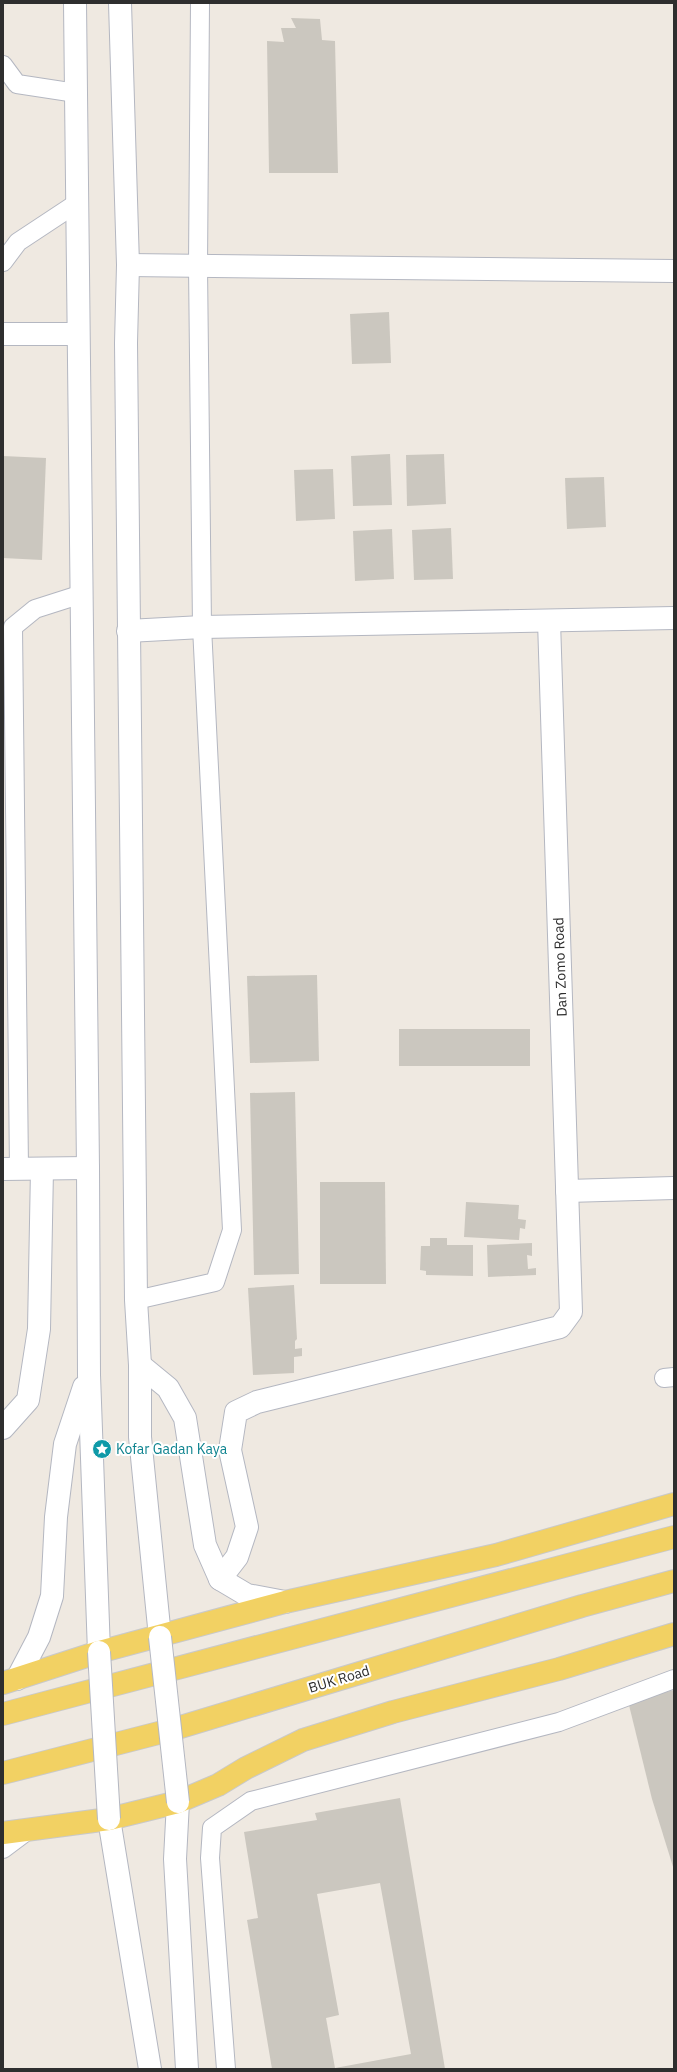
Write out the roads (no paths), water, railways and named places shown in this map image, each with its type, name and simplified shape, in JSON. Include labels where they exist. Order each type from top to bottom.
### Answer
[{"type":"main road","points":[[75,3],[88,1168],[88,1375],[99,1652],[109,1819],[150,2069]]},
{"type":"main road","points":[[120,3],[128,265],[126,343],[128,630],[136,1300],[140,1365],[140,1437],[178,1802],[175,1859],[187,2069]]},
{"type":"main road","points":[[128,265],[674,271]]},
{"type":"main road","points":[[3,334],[78,334]]},
{"type":"main road","points":[[128,630],[202,627],[674,618]]},
{"type":"main road","name":"Dan Zomo Road","points":[[220,1579],[237,1557],[247,1527],[230,1450],[236,1412],[257,1402],[560,1327],[571,1312],[549,621]]},
{"type":"main road","points":[[11,1169],[88,1168]]},
{"type":"main road","points":[[3,1428],[28,1400],[39,1329],[42,1169]]},
{"type":"main road","points":[[567,1191],[674,1188]]},
{"type":"main road","points":[[140,1365],[168,1388],[185,1418],[205,1545],[220,1579],[247,1595],[285,1602]]},
{"type":"main road","points":[[10,1681],[39,1637],[52,1596],[56,1517],[65,1444],[88,1375]]},
{"type":"main road","points":[[10,1681],[99,1652],[160,1637],[285,1602],[496,1555],[674,1504]]},
{"type":"main road","points":[[3,1714],[674,1537]]},
{"type":"main road","name":"BUK Road","points":[[3,1773],[174,1729],[582,1606],[674,1581]]},
{"type":"main road","points":[[3,1833],[109,1819],[178,1802],[218,1785],[246,1768],[304,1740],[393,1712],[559,1669],[674,1634]]},
{"type":"lane","points":[[136,1300],[215,1282],[232,1230],[202,627],[198,266],[200,3]]},
{"type":"lane","points":[[3,65],[17,84],[76,93]]},
{"type":"lane","points":[[3,262],[18,242],[77,203]]},
{"type":"lane","points":[[11,1169],[13,627],[35,609],[82,594]]},
{"type":"lane","points":[[226,2069],[210,1858],[212,1828],[251,1801],[559,1722],[674,1679]]},
{"type":"lane","points":[[3,1849],[27,1831]]},
{"type":"place","name":"Kofar Gadan Kaya","points":[[102,1449]]}]
